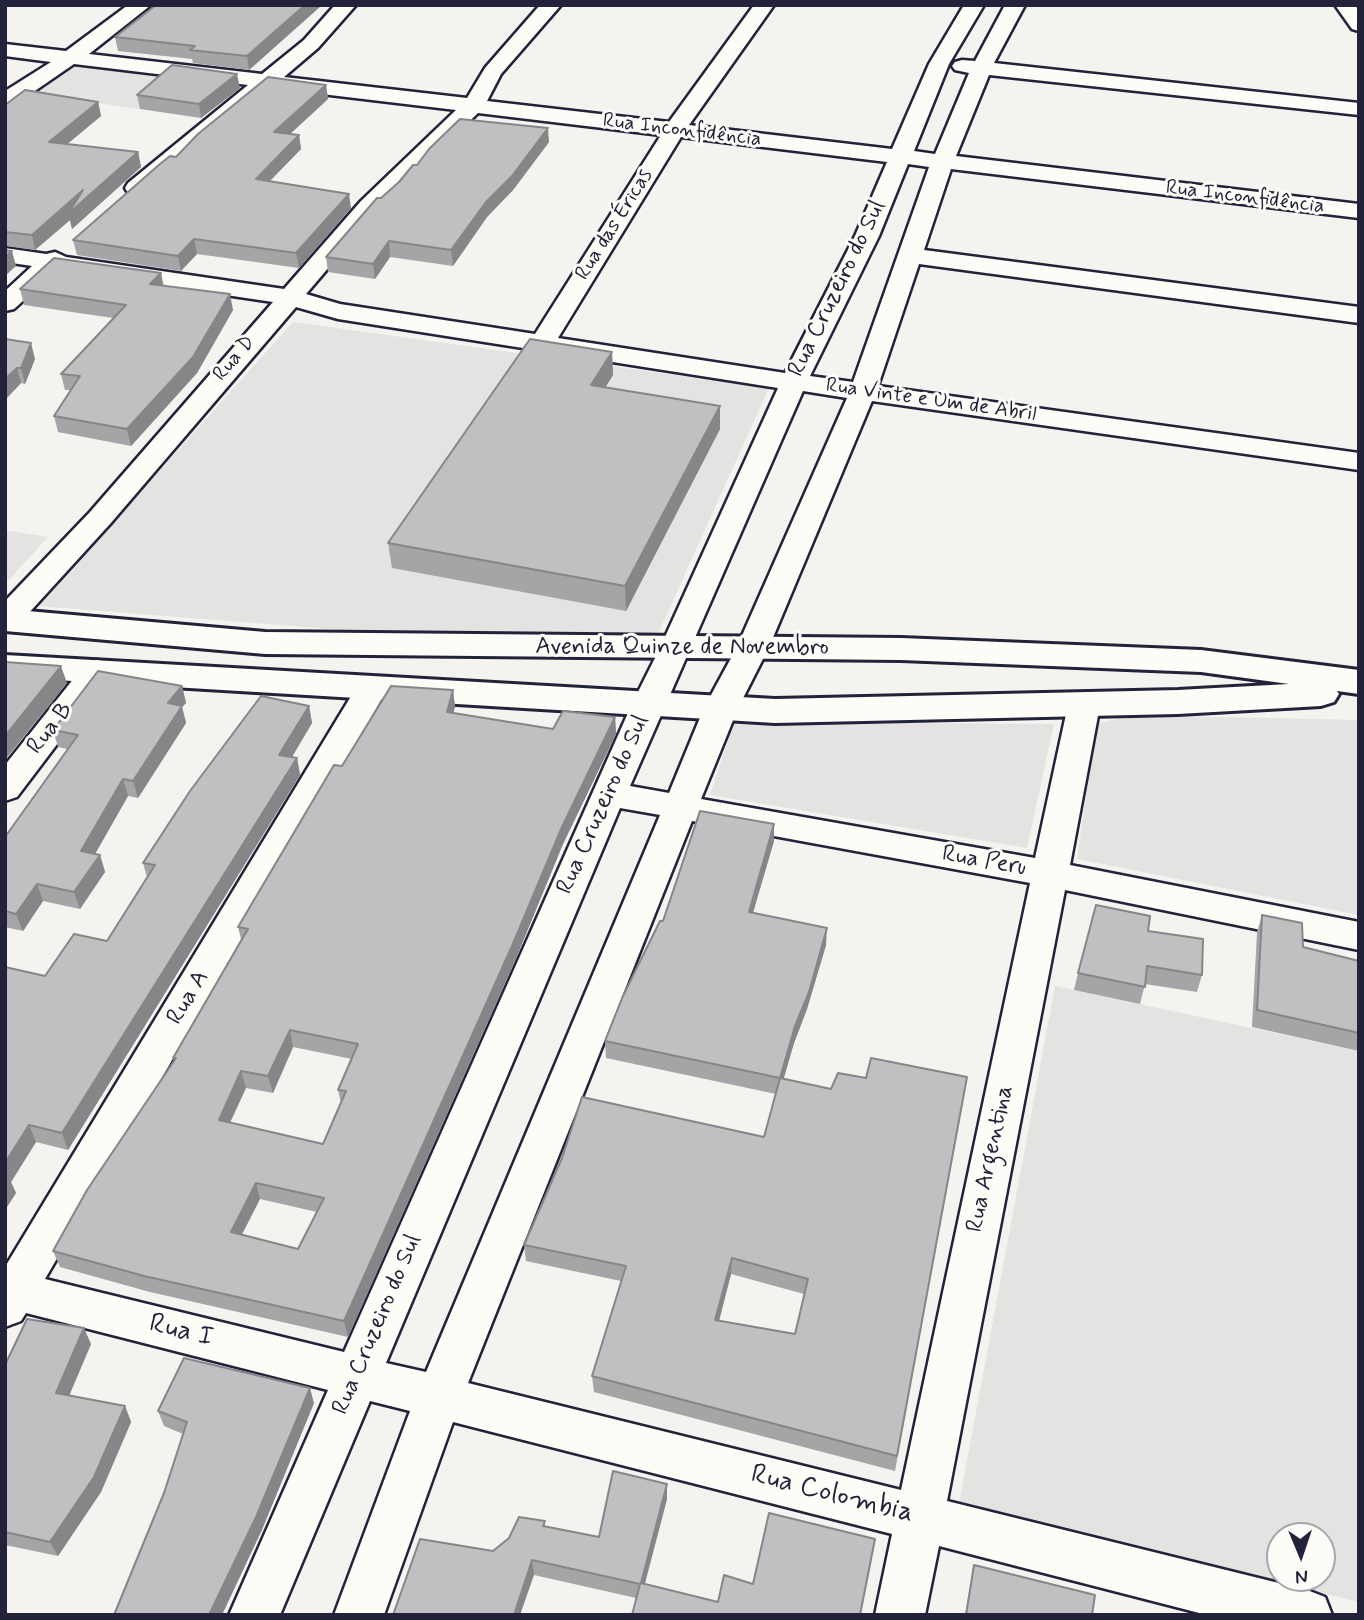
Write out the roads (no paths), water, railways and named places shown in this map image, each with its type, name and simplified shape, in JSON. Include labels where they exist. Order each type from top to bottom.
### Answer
[{"type":"main road","name":"Avenida Quinze de Novembro","points":[[5,620],[265,643],[676,648],[753,646],[1201,661],[1359,682]]},
{"type":"main road","points":[[346,645],[356,687]]},
{"type":"main road","name":"Avenida Quinze de Novembro","points":[[5,666],[775,711],[1178,702],[1359,691]]},
{"type":"street","points":[[5,101],[70,58],[141,5]]},
{"type":"street","points":[[123,199],[311,44],[346,5]]},
{"type":"street","points":[[473,106],[492,72],[551,5]]},
{"type":"street","name":"Rua das Éricas","points":[[542,343],[674,131],[764,5]]},
{"type":"street","name":"Rua Cruzeiro do Sul","points":[[254,1615],[648,704],[676,648],[794,382],[867,236],[939,64],[974,5]]},
{"type":"street","name":"Rua Cruzeiro do Sul","points":[[359,1615],[439,1397],[721,708],[753,646],[863,391],[942,163],[981,69],[1015,5]]},
{"type":"street","points":[[1345,5],[1359,25]]},
{"type":"street","name":"Rua Inconfidência","points":[[5,50],[1359,211]]},
{"type":"street","points":[[939,64],[1359,109]]},
{"type":"street","name":"Rua D","points":[[5,620],[100,518],[369,206],[446,129],[473,106]]},
{"type":"street","points":[[5,304],[72,244]]},
{"type":"street","name":"Rua Vinte e Um de Abril","points":[[5,255],[45,268],[282,305],[338,311],[794,382],[1359,462]]},
{"type":"street","points":[[908,256],[1359,315]]},
{"type":"street","name":"Rua Vinte e Um de Abril","points":[[5,271],[45,268]]},
{"type":"street","name":"Rua B","points":[[5,789],[97,670]]},
{"type":"street","name":"Rua A","points":[[9,1295],[356,687]]},
{"type":"street","name":"Rua Argentina","points":[[900,1615],[1084,705]]},
{"type":"street","name":"Rua Peru","points":[[609,794],[1049,874],[1359,936]]},
{"type":"street","name":"Rua I","points":[[9,1295],[356,1376]]},
{"type":"street","name":"Rua Colombia","points":[[356,1376],[1307,1615]]}]
